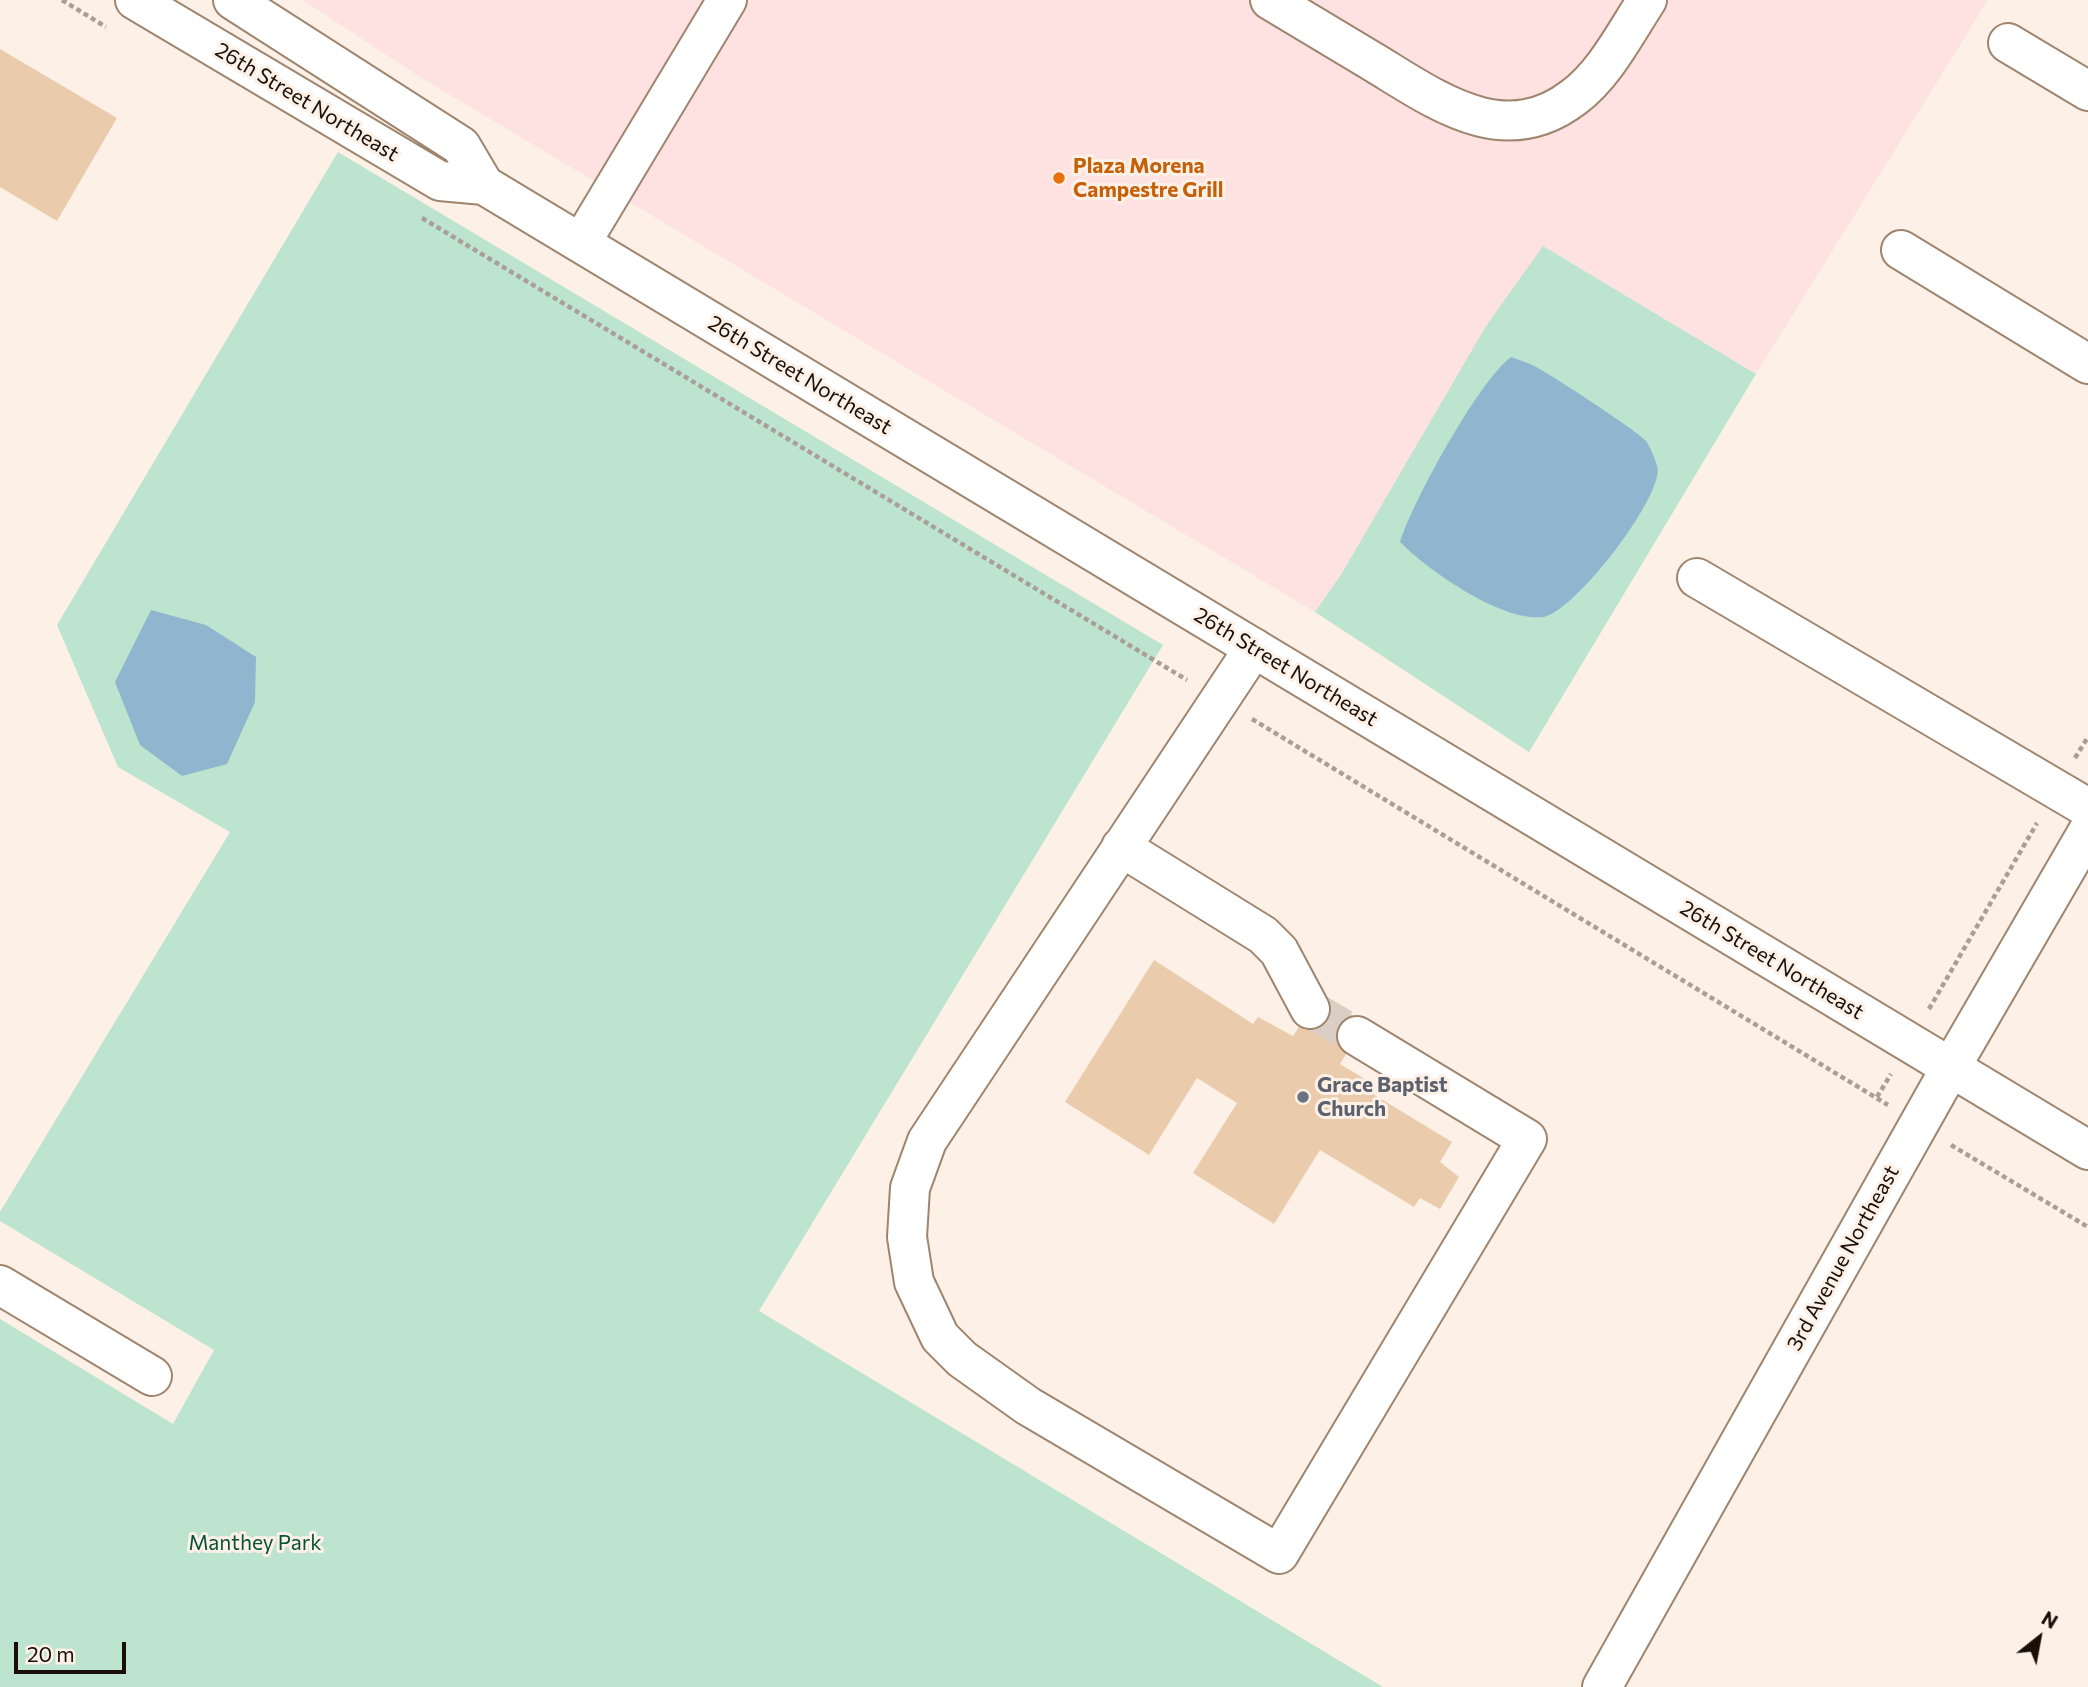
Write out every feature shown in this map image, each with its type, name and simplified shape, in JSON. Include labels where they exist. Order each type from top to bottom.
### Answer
[{"type":"street","name":"26th Street Northeast","points":[[135,0],[440,181],[484,185],[2088,1150]]},
{"type":"street","name":"26th Street Northeast","points":[[233,0],[461,146],[484,185]]},
{"type":"street","points":[[580,243],[726,0]]},
{"type":"street","points":[[1270,0],[1448,107],[1491,120],[1532,117],[1573,97],[1590,82],[1647,0]]},
{"type":"street","points":[[2008,43],[2088,91]]},
{"type":"street","points":[[1901,250],[2088,364]]},
{"type":"street","points":[[1698,578],[2072,799]]},
{"type":"street","points":[[1254,648],[927,1141],[910,1188],[907,1237],[914,1282],[940,1337],[962,1359],[1028,1406],[1279,1554],[1527,1139],[1357,1036]]},
{"type":"street","name":"3rd Avenue Northeast","points":[[1602,1687],[1918,1125],[2088,831]]},
{"type":"street","points":[[1121,847],[1263,934],[1279,951],[1310,1009]]},
{"type":"street","points":[[0,1285],[152,1376]]},
{"type":"path","points":[[62,0],[110,29]]},
{"type":"path","points":[[419,216],[2088,1227]]},
{"type":"path","points":[[1877,1097],[1909,1043],[2072,799],[2088,737]]},
{"type":"shaded area","points":[[303,0],[1988,0],[1756,374],[1543,246],[1342,573],[1315,612],[420,77]]},
{"type":"green space","name":"Manthey Park","points":[[338,152],[1163,645],[759,1311],[1383,1687],[0,1687],[0,1319],[173,1424],[214,1350],[0,1221],[0,1212],[230,832],[118,767],[57,625]]},
{"type":"green space","points":[[1543,246],[1756,374],[1529,752],[1315,612],[1342,573],[1486,326]]},
{"type":"water","points":[[1511,357],[1544,372],[1640,436],[1648,443],[1657,466],[1656,480],[1647,501],[1615,551],[1575,596],[1557,611],[1543,617],[1507,611],[1466,592],[1428,566],[1400,542],[1418,499],[1448,444],[1497,370]]},
{"type":"water","points":[[151,610],[206,625],[256,657],[255,702],[227,764],[182,776],[140,745],[115,682]]},
{"type":"building","points":[[0,49],[117,118],[57,221],[0,187]]},
{"type":"building","name":"Grace Baptist Church","points":[[1154,960],[1253,1024],[1258,1017],[1293,1036],[1319,995],[1365,1023],[1340,1064],[1373,1084],[1368,1091],[1452,1142],[1440,1162],[1459,1177],[1440,1209],[1420,1198],[1414,1207],[1320,1150],[1274,1224],[1193,1173],[1237,1103],[1197,1078],[1149,1155],[1065,1102]]},
{"type":"tunnel","points":[[1310,1009],[1357,1036]]},
{"type":"place","name":"Plaza Morena Campestre Grill","points":[[1059,178]]},
{"type":"place","name":"Grace Baptist Church","points":[[1303,1097]]}]
